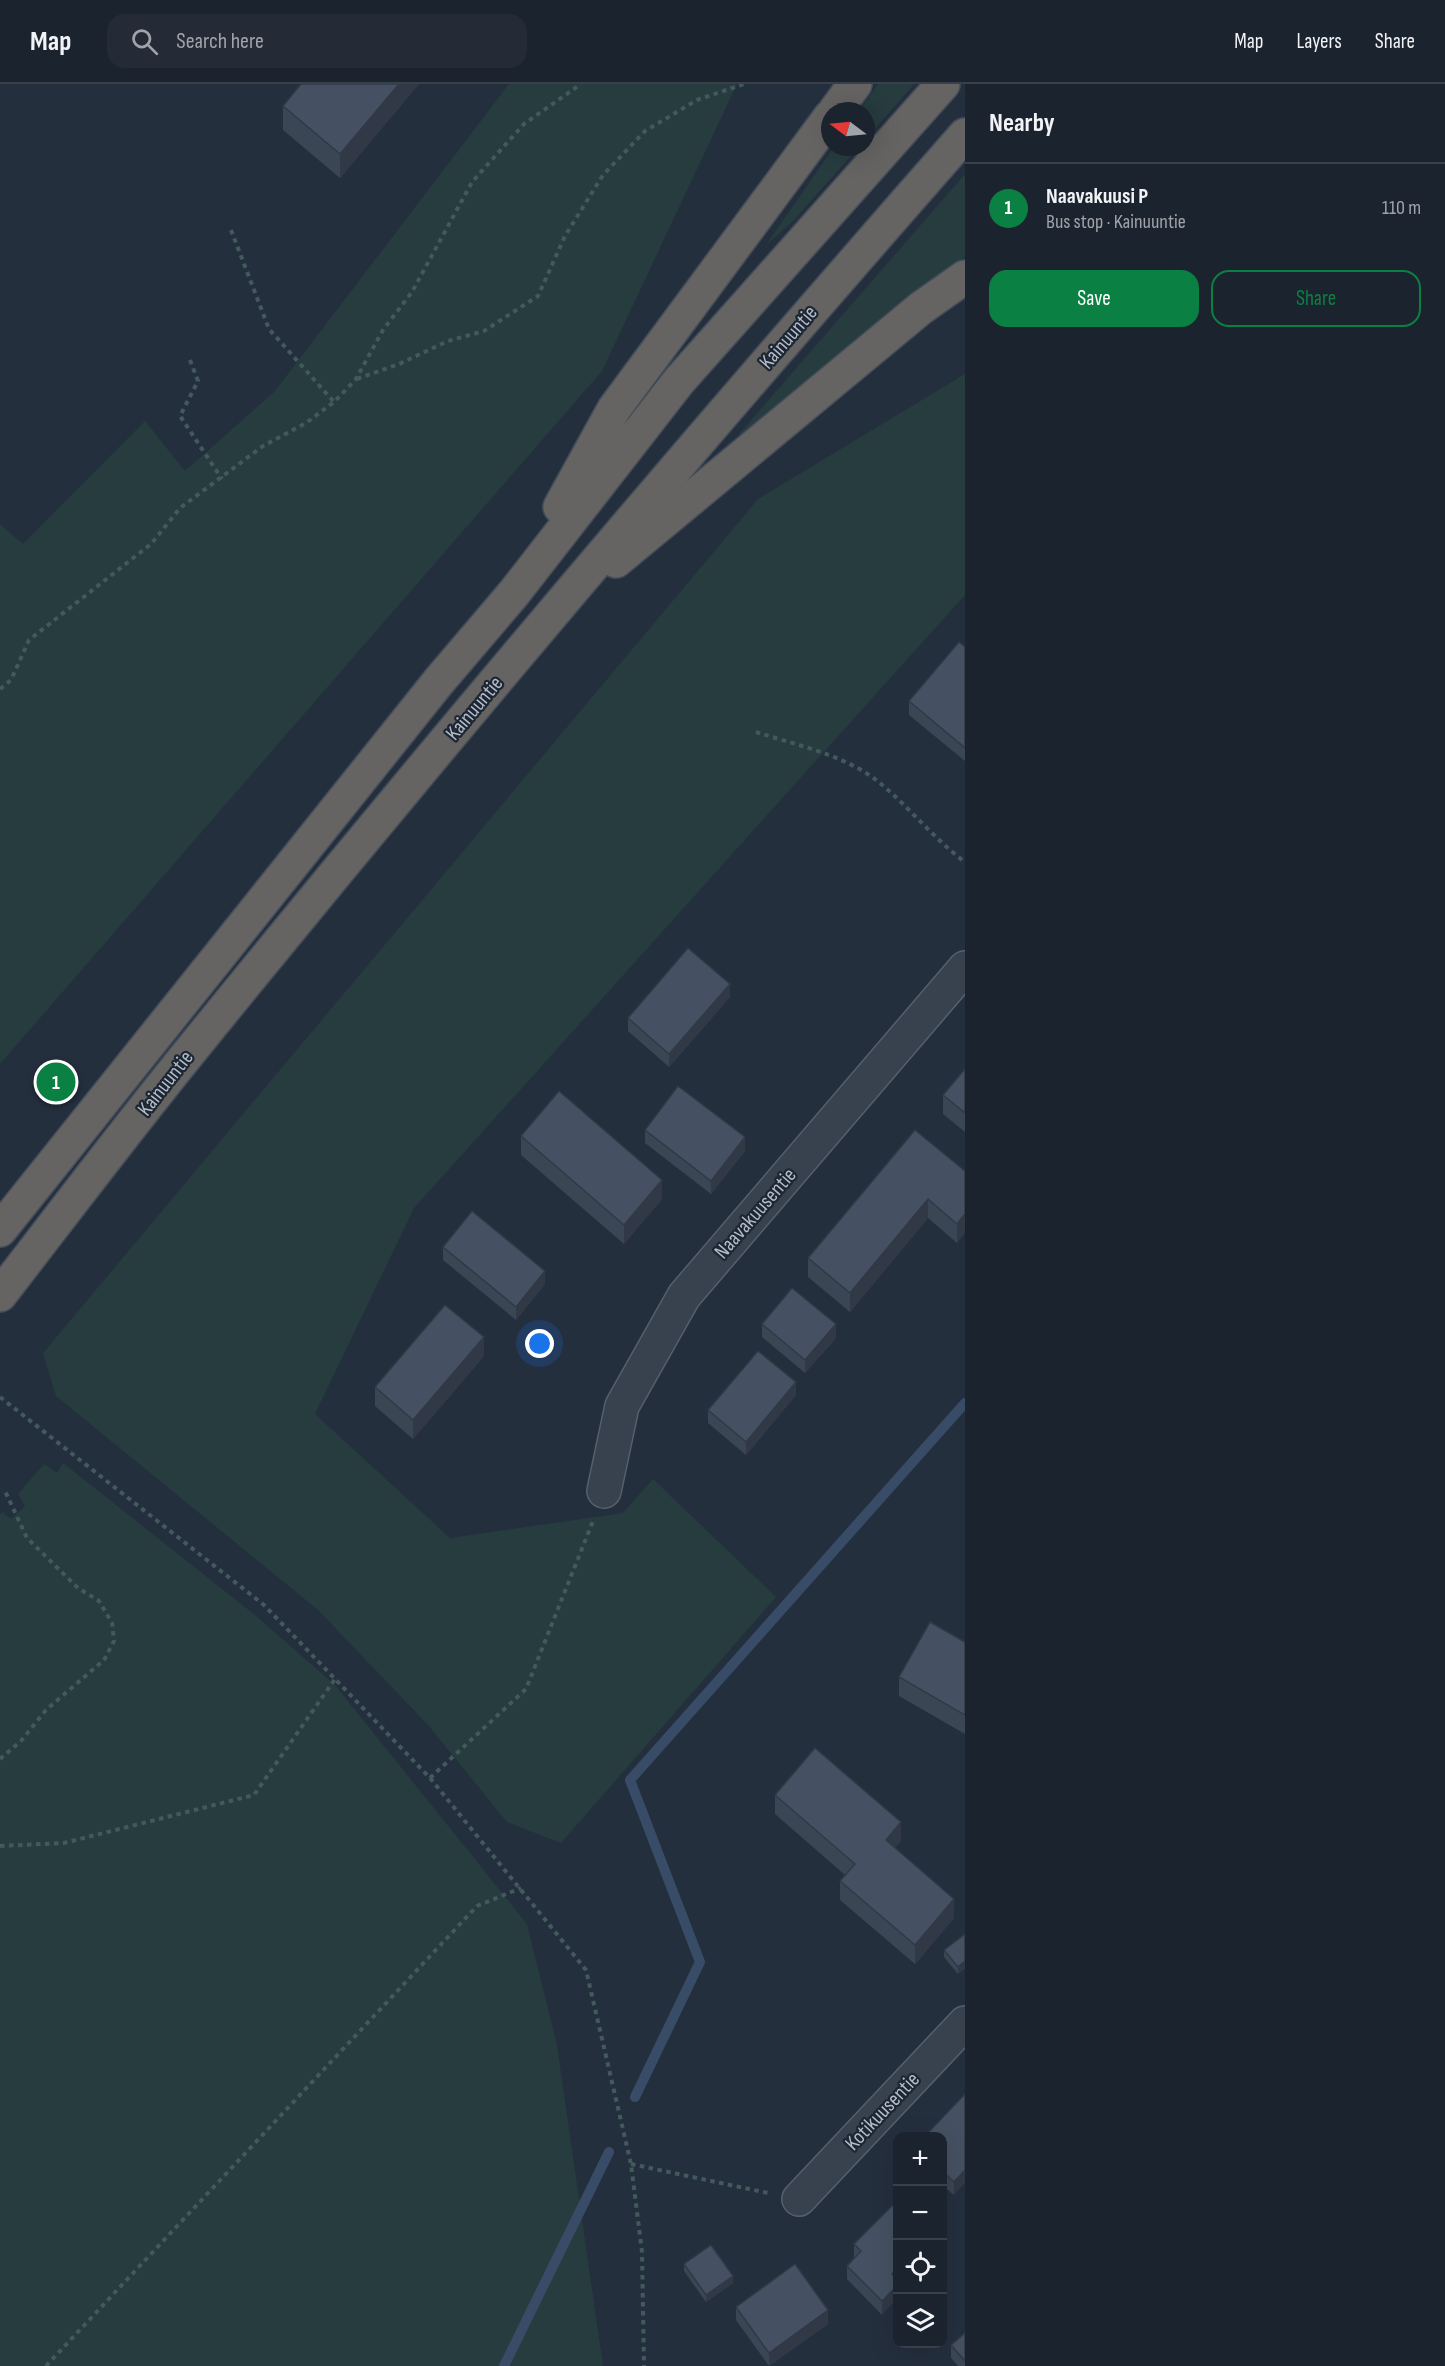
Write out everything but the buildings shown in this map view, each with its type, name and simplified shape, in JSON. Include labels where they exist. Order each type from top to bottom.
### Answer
[{"type":"highway","points":[[842,102],[855,84]]},
{"type":"highway","name":"Kainuuntie","points":[[0,1230],[439,681],[514,592],[680,381],[943,84]]},
{"type":"highway","points":[[514,592],[614,409],[821,129]]},
{"type":"highway","name":"Kainuuntie","points":[[0,1295],[194,1046],[548,618],[728,406],[965,135]]},
{"type":"highway","points":[[548,618],[921,308],[965,277]]},
{"type":"street","name":"Naavakuusentie","points":[[604,1491],[622,1406],[684,1296],[965,968]]},
{"type":"street","name":"Kotikuusentie","points":[[799,2199],[965,2023]]},
{"type":"path","points":[[0,689],[11,680],[29,640],[151,544],[180,508],[222,479],[263,446],[306,423],[334,402],[356,379],[382,330],[412,292],[472,182],[524,124],[581,84]]},
{"type":"path","points":[[356,379],[399,364],[448,341],[484,331],[538,296],[564,236],[603,175],[645,131],[697,100],[744,84]]},
{"type":"path","points":[[231,230],[269,328],[334,402]]},
{"type":"path","points":[[190,360],[198,381],[180,416],[222,479]]},
{"type":"path","points":[[756,732],[835,758],[879,782],[945,847],[965,862]]},
{"type":"path","points":[[0,1397],[264,1605],[430,1778],[586,1970],[631,2164],[642,2252],[644,2366]]},
{"type":"path","points":[[0,1759],[21,1741],[46,1710],[104,1660],[114,1641],[112,1623],[99,1601],[78,1588],[27,1538],[4,1491]]},
{"type":"path","points":[[430,1778],[525,1689],[604,1491]]},
{"type":"path","points":[[0,1846],[64,1843],[254,1795],[335,1679]]},
{"type":"path","points":[[46,2366],[477,1906],[521,1888]]},
{"type":"path","points":[[631,2164],[799,2199]]},
{"type":"green space","points":[[509,84],[737,84],[602,371],[0,1064],[0,524],[23,544],[145,421],[185,471],[275,391]]},
{"type":"green space","points":[[878,84],[914,84],[875,129],[875,102],[865,102]]},
{"type":"green space","points":[[828,156],[851,156],[792,222],[766,245]]},
{"type":"green space","points":[[965,174],[965,257],[912,298],[749,440],[739,434]]},
{"type":"green space","points":[[965,374],[965,595],[414,1208],[315,1414],[450,1538],[623,1513],[653,1479],[776,1597],[561,1843],[507,1822],[428,1725],[318,1610],[56,1396],[43,1353],[758,499]]},
{"type":"green space","points":[[63,1463],[255,1615],[335,1685],[527,1924],[557,2045],[603,2366],[0,2366],[0,1515],[2,1512],[11,1519],[25,1506],[18,1494],[44,1464],[57,1473]]},
{"type":"waterway","points":[[635,2097],[700,1962],[630,1780],[965,1403]]},
{"type":"waterway","points":[[504,2366],[609,2152]]},
{"type":"place","name":"Naavakuusi P","points":[[56,1082]]}]
